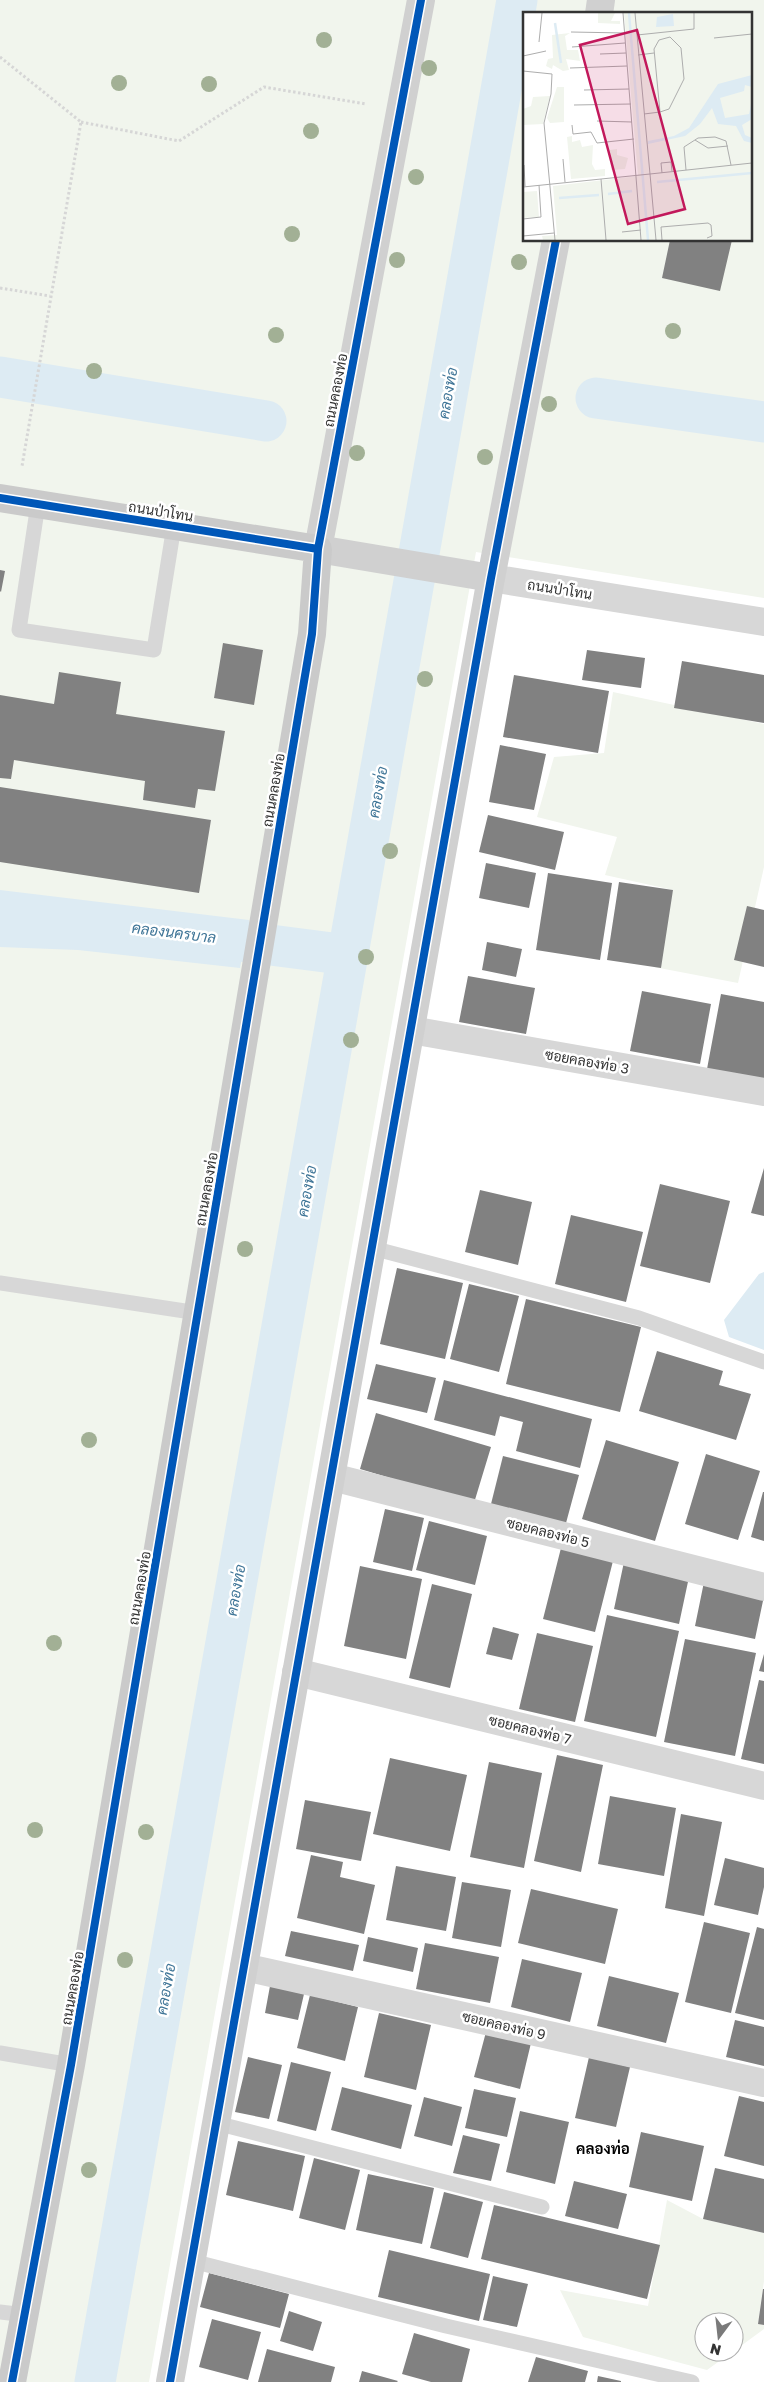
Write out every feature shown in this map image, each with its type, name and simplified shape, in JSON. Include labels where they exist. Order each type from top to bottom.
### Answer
[{"type":"main road","name":"ถนนป่าโทน","points":[[18,501],[318,549]]},
{"type":"main road","name":"ถนนคลองท่อ","points":[[12,2382],[12,2314],[72,2065],[312,634],[318,549]]},
{"type":"street","name":"ถนนคลองท่อ","points":[[318,549],[421,0]]},
{"type":"street","points":[[176,2380],[192,2261],[216,2123],[411,1030],[481,576],[556,241]]},
{"type":"street","name":"ถนนป่าโทน","points":[[318,549],[764,622]]},
{"type":"street","name":"ซอยคลองท่อ 3","points":[[411,1030],[764,1092]]},
{"type":"street","name":"ซอยคลองท่อ 5","points":[[332,1477],[764,1587]]},
{"type":"street","name":"ซอยคลองท่อ 7","points":[[296,1672],[764,1786]]},
{"type":"street","name":"ซอยคลองท่อ 9","points":[[244,1967],[764,2083]]},
{"type":"lane","points":[[18,501],[19,630],[154,650],[174,526]]},
{"type":"lane","points":[[372,1248],[639,1318],[764,1362]]},
{"type":"lane","points":[[0,1283],[198,1313]]},
{"type":"lane","points":[[0,2053],[72,2065]]},
{"type":"lane","points":[[216,2123],[542,2207]]},
{"type":"lane","points":[[192,2261],[446,2326],[692,2382]]},
{"type":"path","points":[[0,57],[81,122],[179,141],[264,87],[400,110]]},
{"type":"path","points":[[18,501],[40,356],[81,122]]},
{"type":"path","points":[[0,288],[50,296]]},
{"type":"shaded area","points":[[0,0],[764,0],[764,598],[476,552],[149,2382],[0,2382]]},
{"type":"shaded area","points":[[613,692],[764,724],[764,867],[738,983],[654,967],[673,890],[605,875],[617,837],[537,817],[554,757],[604,753]]},
{"type":"shaded area","points":[[667,2200],[703,2219],[764,2233],[764,2281],[758,2324],[764,2325],[764,2329],[744,2344],[744,2312],[694,2312],[694,2362],[718,2362],[707,2370],[583,2337],[560,2290],[648,2306]]},
{"type":"water","points":[[0,890],[249,920],[240,968],[78,950],[0,947]]},
{"type":"water","points":[[764,1272],[764,1350],[729,1337],[724,1320],[759,1274]]},
{"type":"building","points":[[670,241],[732,241],[720,291],[662,278]]},
{"type":"building","points":[[0,570],[5,571],[1,592],[0,591]]},
{"type":"building","points":[[223,643],[263,650],[254,705],[214,698]]},
{"type":"building","points":[[587,650],[645,658],[641,688],[582,680]]},
{"type":"building","points":[[682,661],[764,675],[764,723],[674,708]]},
{"type":"building","points":[[59,672],[121,682],[116,714],[225,731],[215,791],[198,789],[195,808],[143,800],[145,781],[14,760],[11,779],[0,778],[0,695],[54,704]]},
{"type":"building","points":[[514,675],[609,691],[598,753],[503,737]]},
{"type":"building","points":[[500,745],[546,754],[534,810],[489,802]]},
{"type":"building","points":[[0,787],[211,820],[199,893],[0,862]]},
{"type":"building","points":[[488,815],[564,832],[555,870],[479,852]]},
{"type":"building","points":[[486,863],[536,873],[529,908],[479,898]]},
{"type":"building","points":[[548,873],[612,883],[600,960],[536,950]]},
{"type":"building","points":[[619,882],[673,890],[661,968],[607,960]]},
{"type":"building","points":[[747,906],[764,910],[764,967],[734,960]]},
{"type":"building","points":[[487,942],[522,949],[516,977],[482,970]]},
{"type":"building","points":[[468,976],[535,988],[526,1034],[459,1022]]},
{"type":"building","points":[[642,991],[711,1004],[700,1064],[630,1051]]},
{"type":"building","points":[[721,994],[764,1002],[764,1080],[707,1069]]},
{"type":"building","points":[[764,1168],[764,1216],[751,1213]]},
{"type":"building","points":[[660,1184],[730,1201],[710,1283],[640,1266]]},
{"type":"building","points":[[480,1190],[532,1202],[518,1265],[465,1252]]},
{"type":"building","points":[[571,1215],[643,1232],[626,1302],[555,1284]]},
{"type":"building","points":[[397,1268],[463,1283],[445,1359],[380,1344]]},
{"type":"building","points":[[469,1284],[519,1296],[499,1372],[450,1359]]},
{"type":"building","points":[[526,1299],[641,1327],[620,1412],[506,1384]]},
{"type":"building","points":[[657,1351],[723,1371],[719,1385],[751,1394],[736,1440],[639,1411]]},
{"type":"building","points":[[376,1364],[436,1378],[427,1413],[367,1399]]},
{"type":"building","points":[[444,1380],[592,1419],[580,1468],[516,1451],[523,1422],[500,1416],[495,1436],[434,1420]]},
{"type":"building","points":[[376,1413],[491,1447],[474,1503],[360,1469]]},
{"type":"building","points":[[606,1440],[679,1462],[655,1541],[582,1519]]},
{"type":"building","points":[[706,1454],[760,1471],[738,1540],[685,1524]]},
{"type":"building","points":[[503,1456],[579,1475],[566,1523],[491,1504]]},
{"type":"building","points":[[764,1492],[764,1541],[751,1537]]},
{"type":"building","points":[[385,1509],[424,1518],[412,1571],[373,1562]]},
{"type":"building","points":[[429,1521],[487,1536],[475,1585],[416,1570]]},
{"type":"building","points":[[561,1548],[613,1561],[595,1632],[543,1619]]},
{"type":"building","points":[[624,1562],[689,1577],[679,1624],[614,1609]]},
{"type":"building","points":[[360,1566],[422,1579],[406,1659],[344,1646]]},
{"type":"building","points":[[704,1582],[764,1596],[755,1639],[695,1626]]},
{"type":"building","points":[[432,1584],[472,1594],[450,1688],[409,1678]]},
{"type":"building","points":[[607,1615],[679,1631],[656,1737],[584,1721]]},
{"type":"building","points":[[493,1627],[519,1634],[512,1660],[486,1654]]},
{"type":"building","points":[[537,1633],[593,1646],[575,1722],[519,1709]]},
{"type":"building","points":[[685,1639],[756,1653],[735,1756],[664,1742]]},
{"type":"building","points":[[764,1654],[764,1672],[759,1671]]},
{"type":"building","points":[[759,1680],[764,1681],[764,1764],[741,1759]]},
{"type":"building","points":[[557,1755],[603,1765],[581,1872],[534,1861]]},
{"type":"building","points":[[390,1758],[467,1775],[450,1851],[373,1834]]},
{"type":"building","points":[[489,1762],[542,1773],[524,1868],[470,1857]]},
{"type":"building","points":[[610,1796],[676,1808],[664,1876],[598,1864]]},
{"type":"building","points":[[305,1800],[371,1812],[361,1861],[296,1849]]},
{"type":"building","points":[[681,1814],[722,1822],[704,1916],[665,1908]]},
{"type":"building","points":[[311,1855],[343,1862],[340,1877],[375,1885],[364,1934],[297,1918]]},
{"type":"building","points":[[725,1858],[764,1868],[764,1887],[758,1915],[714,1905]]},
{"type":"building","points":[[396,1866],[456,1877],[446,1931],[386,1920]]},
{"type":"building","points":[[462,1882],[511,1890],[501,1947],[452,1938]]},
{"type":"building","points":[[531,1889],[618,1909],[605,1964],[518,1943]]},
{"type":"building","points":[[704,1922],[750,1933],[731,2013],[685,2002]]},
{"type":"building","points":[[757,1927],[764,1929],[764,2020],[735,2013]]},
{"type":"building","points":[[291,1931],[359,1945],[353,1971],[285,1956]]},
{"type":"building","points":[[368,1937],[418,1948],[413,1972],[363,1961]]},
{"type":"building","points":[[425,1943],[499,1957],[490,2003],[416,1989]]},
{"type":"building","points":[[522,1959],[582,1973],[570,2022],[511,2007]]},
{"type":"building","points":[[609,1976],[679,1993],[666,2043],[597,2026]]},
{"type":"building","points":[[270,1986],[304,1994],[298,2020],[265,2013]]},
{"type":"building","points":[[310,1995],[358,2007],[345,2061],[297,2048]]},
{"type":"building","points":[[379,2013],[431,2025],[416,2090],[364,2077]]},
{"type":"building","points":[[735,2020],[764,2027],[764,2066],[726,2057]]},
{"type":"building","points":[[486,2032],[531,2043],[520,2089],[474,2077]]},
{"type":"building","points":[[248,2057],[282,2065],[269,2119],[235,2112]]},
{"type":"building","points":[[589,2057],[630,2067],[616,2127],[575,2118]]},
{"type":"building","points":[[291,2062],[331,2072],[316,2131],[277,2121]]},
{"type":"building","points":[[342,2087],[412,2105],[401,2149],[331,2130]]},
{"type":"building","points":[[474,2089],[516,2098],[507,2137],[465,2128]]},
{"type":"building","points":[[739,2096],[764,2102],[764,2166],[724,2156]]},
{"type":"building","points":[[424,2097],[462,2107],[452,2146],[414,2136]]},
{"type":"building","points":[[520,2111],[569,2122],[555,2184],[506,2172]]},
{"type":"building","points":[[641,2132],[704,2146],[692,2201],[629,2187]]},
{"type":"building","points":[[463,2135],[500,2144],[491,2181],[453,2173]]},
{"type":"building","points":[[238,2141],[305,2156],[293,2211],[226,2195]]},
{"type":"building","points":[[314,2158],[360,2170],[345,2230],[299,2218]]},
{"type":"building","points":[[715,2168],[764,2179],[764,2233],[703,2219]]},
{"type":"building","points":[[368,2174],[434,2188],[422,2244],[356,2230]]},
{"type":"building","points":[[574,2181],[627,2194],[618,2229],[565,2216]]},
{"type":"building","points":[[444,2192],[483,2202],[468,2258],[430,2248]]},
{"type":"building","points":[[494,2205],[660,2245],[647,2299],[481,2259]]},
{"type":"building","points":[[389,2250],[490,2274],[479,2321],[378,2297]]},
{"type":"building","points":[[209,2273],[289,2294],[280,2328],[200,2307]]},
{"type":"building","points":[[493,2276],[528,2284],[517,2327],[483,2320]]},
{"type":"building","points":[[764,2289],[764,2325],[758,2324]]},
{"type":"building","points":[[289,2311],[322,2322],[313,2351],[280,2341]]},
{"type":"building","points":[[212,2319],[261,2332],[248,2380],[199,2367]]},
{"type":"building","points":[[414,2333],[470,2349],[462,2382],[431,2382],[402,2374]]},
{"type":"building","points":[[267,2349],[335,2367],[331,2382],[258,2382]]},
{"type":"building","points":[[536,2357],[588,2371],[585,2382],[528,2382]]},
{"type":"building","points":[[362,2371],[398,2381],[359,2382]]},
{"type":"building","points":[[598,2376],[621,2381],[621,2382],[597,2382]]},
{"type":"waterway","name":"คลองท่อ","points":[[95,2382],[517,0]]},
{"type":"waterway","points":[[0,377],[266,421]]},
{"type":"waterway","points":[[596,398],[764,422]]},
{"type":"waterway","name":"คลองนครบาล","points":[[216,938],[348,955]]},
{"type":"cycle path","points":[[12,2382],[71,2065],[312,634],[318,549],[421,0]]},
{"type":"cycle path","points":[[170,2382],[491,578],[556,241]]},
{"type":"cycle path","points":[[0,498],[318,549]]},
{"type":"district","name":"คลองท่อ","points":[[603,2148]]}]
